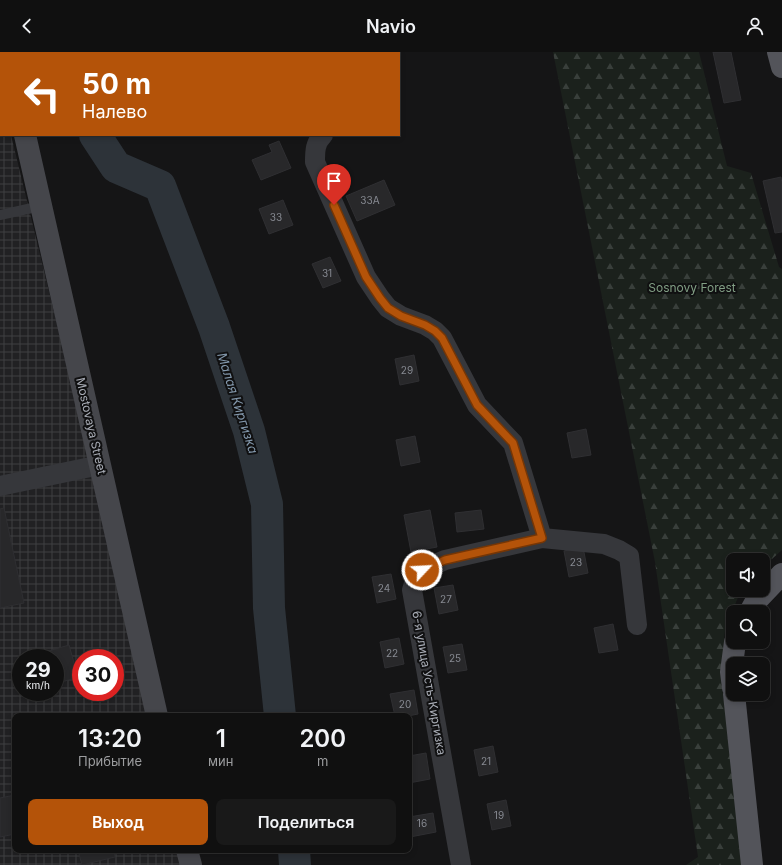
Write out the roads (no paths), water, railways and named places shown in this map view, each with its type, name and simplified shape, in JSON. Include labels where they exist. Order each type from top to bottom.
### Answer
[{"type":"main road","points":[[778,52],[782,67]]},
{"type":"main road","points":[[754,605],[782,574]]},
{"type":"main road","points":[[735,701],[752,865]]},
{"type":"street","name":"Mostovaya Street","points":[[25,136],[156,713]]},
{"type":"street","points":[[322,136],[315,148],[315,162],[366,277],[388,308],[401,316],[425,325],[435,331],[442,338],[477,405],[513,443],[542,538]]},
{"type":"street","points":[[0,486],[100,465]]},
{"type":"street","name":"6-я улица Усть-Киргизка","points":[[462,865],[412,590],[415,580],[422,570],[445,560],[542,538],[604,544],[619,550],[628,556],[637,625]]},
{"type":"street","points":[[188,853],[191,865]]},
{"type":"lane","points":[[0,215],[41,206]]},
{"type":"waterway","name":"Малая Киргизка","points":[[96,136],[116,167],[160,186],[214,327],[249,431],[267,504],[269,608],[280,713]]},
{"type":"waterway","name":"Малая Киргизка","points":[[294,853],[295,865]]},
{"type":"park label","name":"Sosnovy Forest","points":[[692,288]]}]
